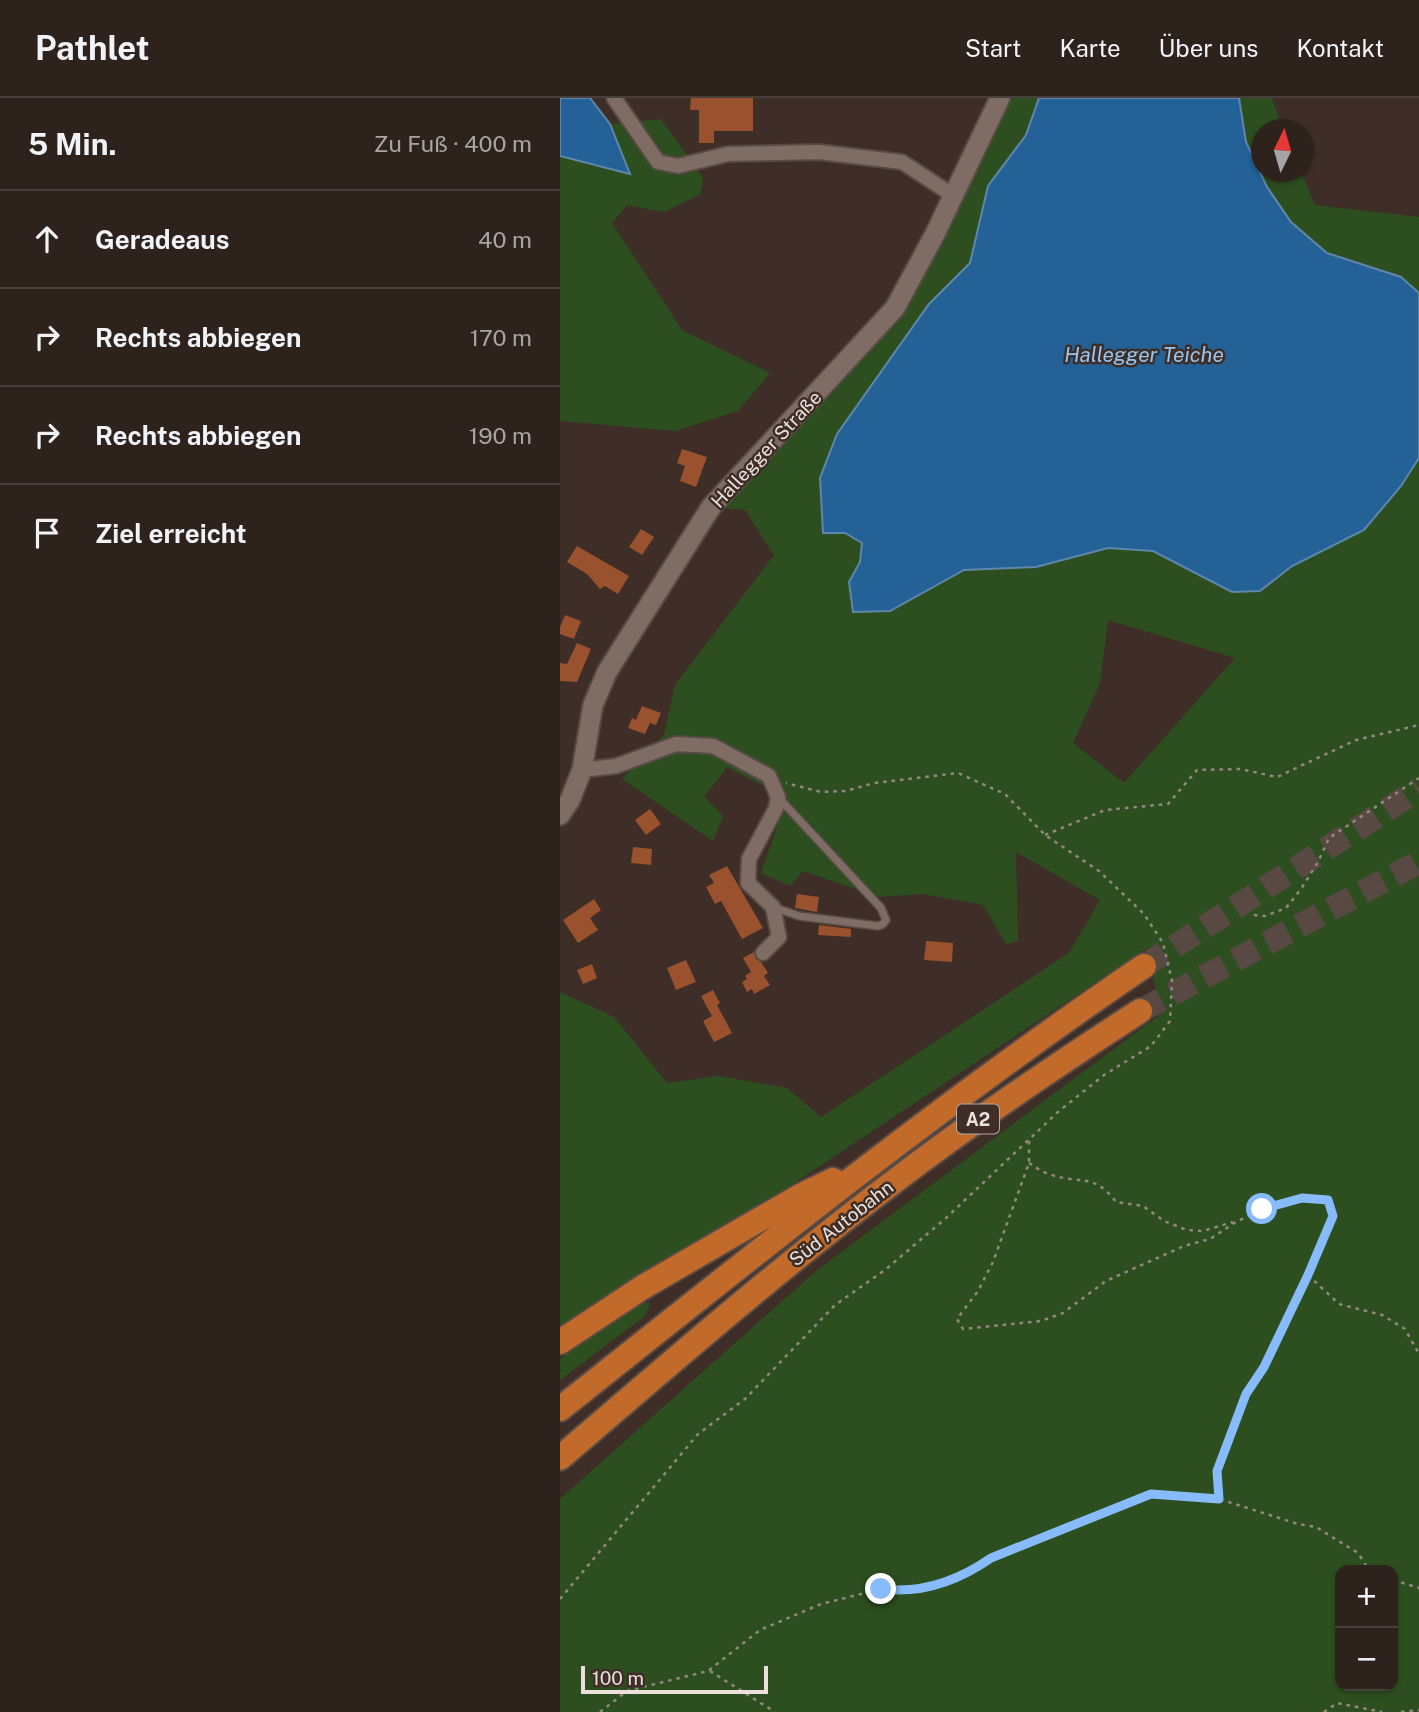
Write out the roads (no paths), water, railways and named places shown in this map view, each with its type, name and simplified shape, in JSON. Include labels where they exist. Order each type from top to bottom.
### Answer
[{"type":"highway","name":"Süd Autobahn","points":[[560,1409],[869,1164],[1006,1061],[1144,967]]},
{"type":"highway","name":"Süd Autobahn","points":[[560,1458],[719,1322],[894,1181],[1024,1086],[1140,1011]]},
{"type":"highway","points":[[560,1342],[643,1287],[802,1195],[869,1164]]},
{"type":"main road","name":"Hallegger Straße","points":[[560,815],[570,800],[582,770],[593,705],[607,672],[711,507],[895,307],[954,196],[1000,98]]},
{"type":"street","points":[[614,98],[658,162],[678,166],[728,154],[833,154],[902,162],[954,196]]},
{"type":"street","points":[[582,770],[616,766],[676,744],[713,746],[769,776],[778,797],[776,808],[749,859],[748,883],[773,907],[779,937],[762,953]]},
{"type":"lane","points":[[773,907],[799,916],[878,926],[886,920],[881,908],[778,797]]},
{"type":"water","points":[[560,98],[590,98],[610,124],[630,174],[560,156]]},
{"type":"water","name":"Hallegger Teiche","points":[[1039,98],[1239,98],[1246,142],[1251,153],[1251,182],[1265,182],[1291,222],[1327,253],[1401,277],[1419,293],[1419,458],[1401,486],[1364,530],[1292,566],[1260,591],[1232,592],[1153,551],[1108,548],[1036,567],[964,570],[890,611],[853,612],[849,582],[860,562],[862,543],[845,533],[823,533],[820,478],[837,434],[929,304],[970,263],[988,186],[1026,135]]},
{"type":"tunnel","points":[[1144,966],[1419,789]]},
{"type":"tunnel","points":[[1140,1011],[1419,862]]}]
